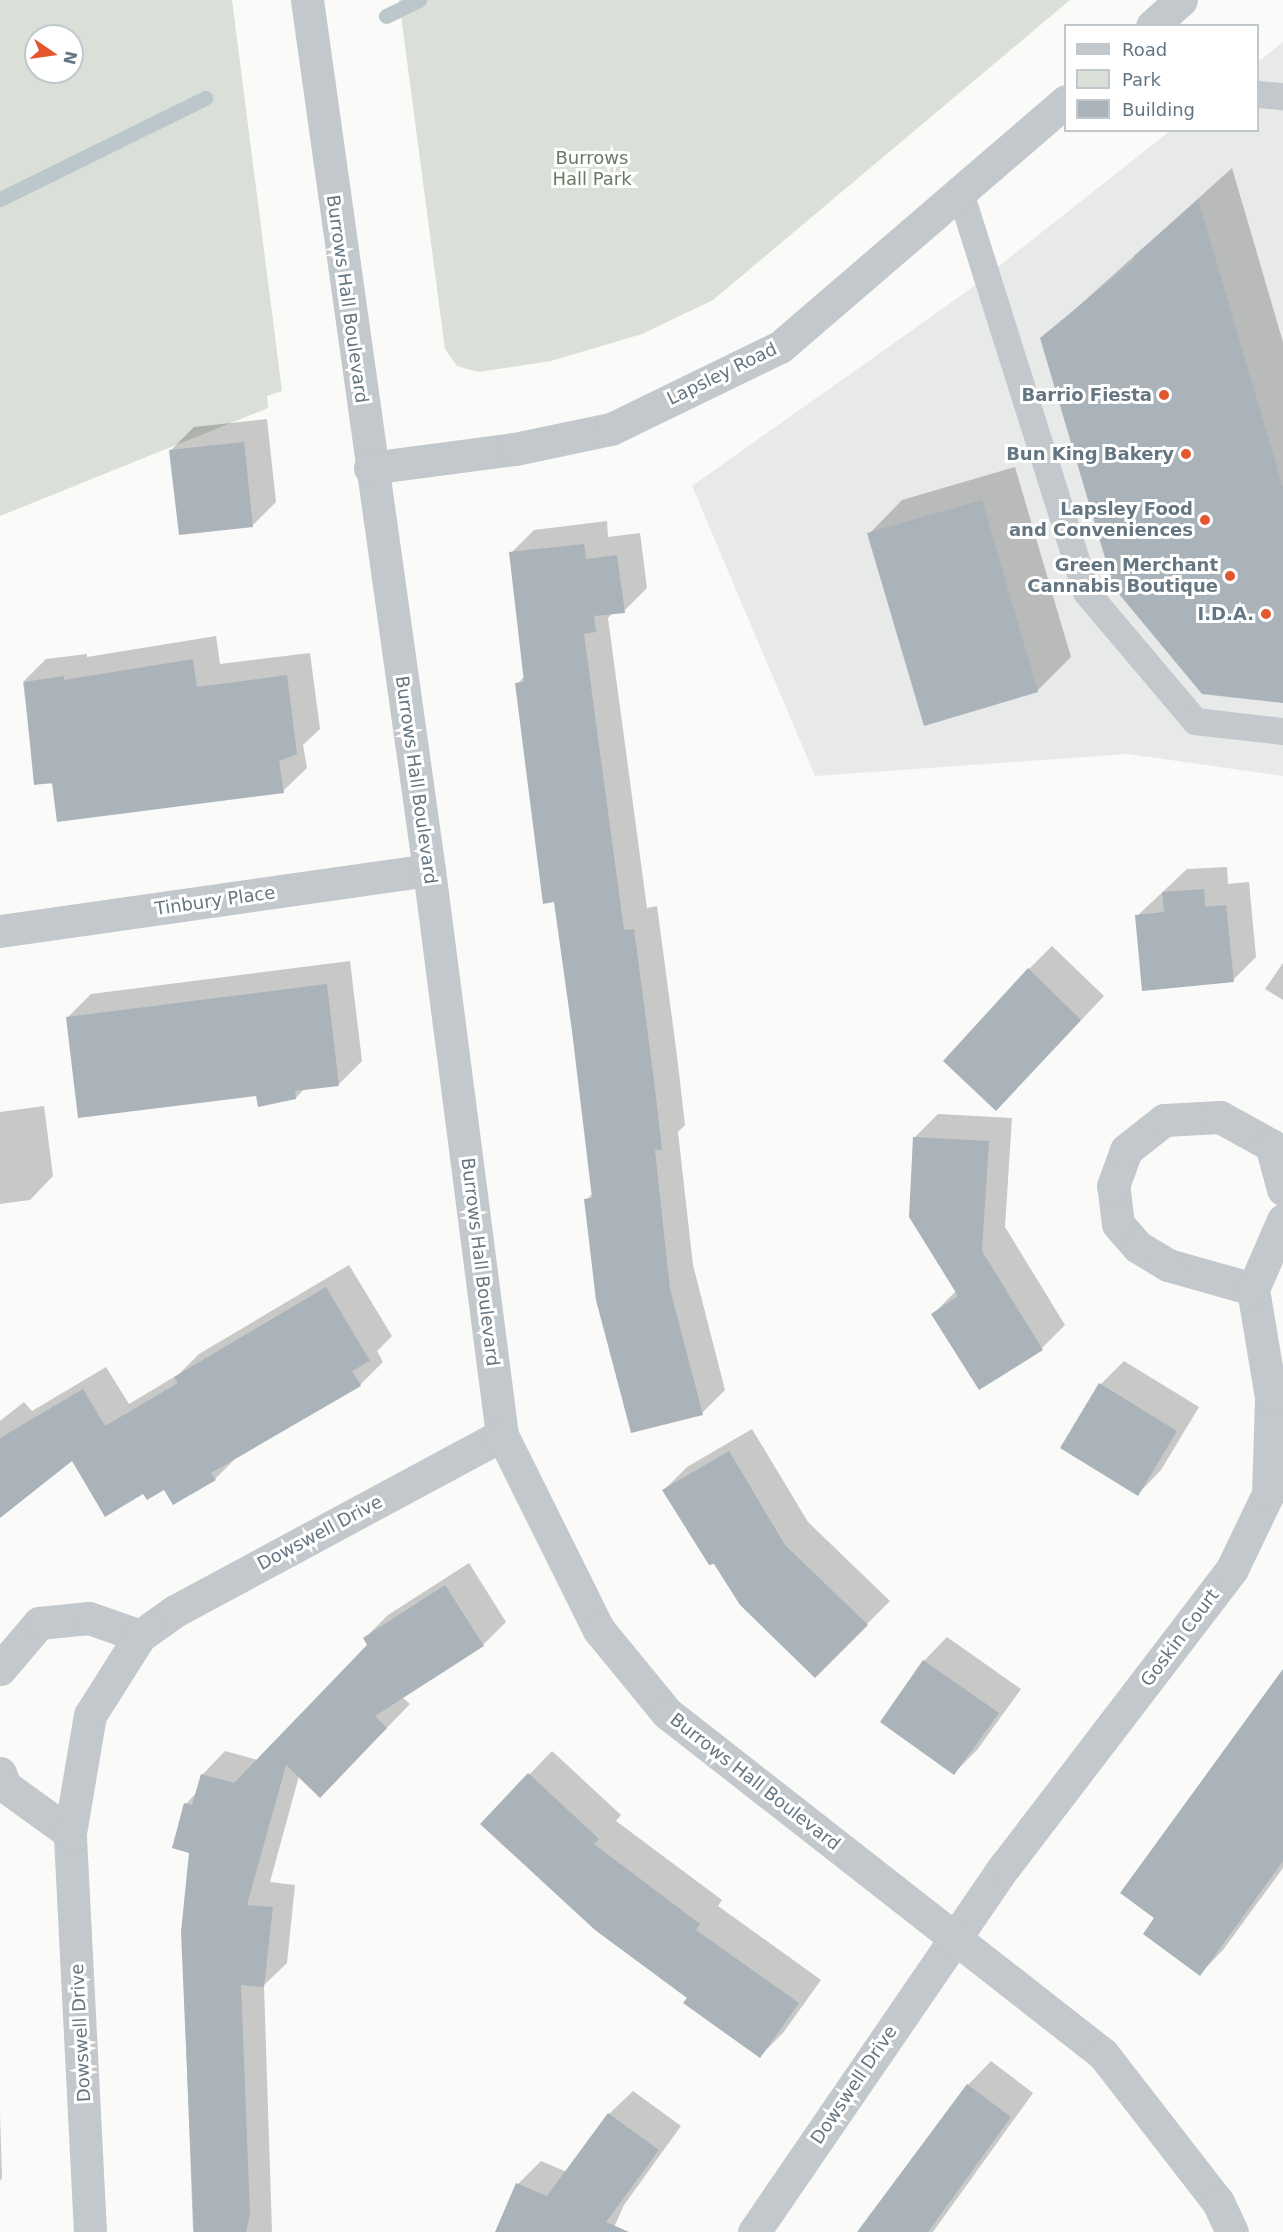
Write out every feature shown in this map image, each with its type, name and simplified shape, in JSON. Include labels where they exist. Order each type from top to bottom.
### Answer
[{"type":"street","name":"Burrows Hall Boulevard","points":[[307,0],[370,468],[429,870],[502,1435],[599,1630],[667,1713],[1103,2054],[1218,2202],[1232,2232]]},
{"type":"street","points":[[1154,24],[1181,0]]},
{"type":"street","name":"Lapsley Road","points":[[370,468],[515,449],[611,429],[780,347],[1064,102]]},
{"type":"street","name":"Tinbury Place","points":[[0,931],[429,870]]},
{"type":"street","points":[[1283,1189],[1271,1146],[1220,1117],[1164,1120],[1126,1150],[1113,1186],[1118,1224],[1138,1246],[1168,1265],[1253,1289],[1283,1220]]},
{"type":"street","name":"Goskin Court","points":[[953,1938],[1233,1569],[1268,1494],[1270,1397],[1253,1289]]},
{"type":"street","name":"Dowswell Drive","points":[[90,2232],[70,1833],[90,1715],[140,1636],[175,1611],[502,1435]]},
{"type":"street","points":[[0,1669],[39,1623],[89,1618],[140,1636]]},
{"type":"street","points":[[0,1773],[5,1786],[70,1833]]},
{"type":"street","name":"Dowswell Drive","points":[[754,2232],[953,1938]]},
{"type":"lane","points":[[1259,94],[1283,96]]},
{"type":"lane","points":[[960,192],[1086,592],[1195,721],[1283,730]]},
{"type":"shaded area","points":[[1283,42],[1283,776],[1128,754],[815,776],[692,486],[966,292],[1169,132],[1259,132],[1259,61]]},
{"type":"green space","points":[[0,0],[232,0],[282,391],[267,396],[268,408],[0,516]]},
{"type":"green space","name":"Burrows Hall Park","points":[[399,0],[1070,0],[713,300],[642,334],[551,361],[478,372],[457,366],[445,349]]},
{"type":"building","points":[[1198,200],[1283,488],[1283,703],[1202,694],[1114,588],[1040,338],[1136,259],[1134,256]]},
{"type":"building","points":[[244,442],[253,527],[179,535],[169,450]]},
{"type":"building","points":[[982,500],[1038,692],[924,726],[867,533]]},
{"type":"building","points":[[584,544],[586,559],[617,555],[625,613],[594,616],[596,632],[584,634],[624,930],[634,929],[654,1080],[662,1150],[655,1150],[670,1289],[703,1415],[631,1433],[596,1300],[584,1199],[592,1198],[572,1031],[554,902],[543,904],[515,683],[524,682],[509,552]]},
{"type":"building","points":[[193,659],[197,687],[287,675],[297,754],[279,761],[284,793],[57,822],[52,783],[34,785],[24,682],[64,676],[64,680]]},
{"type":"building","points":[[1204,889],[1205,907],[1226,905],[1234,982],[1142,991],[1135,915],[1164,912],[1162,892]]},
{"type":"building","points":[[1028,968],[1081,1020],[996,1111],[943,1061]]},
{"type":"building","points":[[327,984],[339,1086],[295,1091],[296,1099],[258,1107],[256,1096],[78,1118],[66,1017]]},
{"type":"building","points":[[913,1137],[989,1141],[982,1251],[1043,1350],[979,1390],[931,1314],[958,1296],[909,1217]]},
{"type":"building","points":[[326,1287],[370,1361],[352,1371],[361,1386],[211,1473],[216,1480],[173,1505],[164,1490],[147,1500],[143,1494],[105,1517],[72,1461],[0,1518],[0,1438],[83,1389],[105,1426],[178,1383],[174,1377]]},
{"type":"building","points":[[1099,1383],[1177,1431],[1138,1496],[1060,1448]]},
{"type":"building","points":[[729,1451],[785,1545],[868,1625],[815,1678],[740,1605],[714,1564],[709,1565],[662,1490]]},
{"type":"building","points":[[445,1585],[484,1646],[375,1716],[387,1728],[320,1798],[286,1765],[247,1905],[273,1907],[264,1987],[241,1985],[250,2214],[246,2232],[194,2232],[181,1932],[189,1853],[172,1848],[184,1803],[192,1805],[201,1774],[234,1783],[367,1645],[363,1638]]},
{"type":"building","points":[[923,1660],[999,1713],[954,1775],[880,1722]]},
{"type":"building","points":[[1283,1669],[1283,1861],[1200,1976],[1143,1934],[1154,1918],[1120,1893]]},
{"type":"building","points":[[528,1773],[599,1839],[594,1844],[700,1924],[696,1930],[799,2003],[760,2058],[683,2003],[687,1998],[595,1930],[480,1824]]},
{"type":"building","points":[[967,2084],[1011,2117],[928,2232],[857,2232]]},
{"type":"building","points":[[608,2113],[659,2150],[606,2222],[629,2232],[495,2232],[516,2183],[547,2196]]},
{"type":"waterway","points":[[386,16],[419,0]]},
{"type":"waterway","points":[[0,199],[205,98]]},
{"type":"place","name":"Barrio Fiesta","points":[[1164,395]]},
{"type":"place","name":"Bun King Bakery","points":[[1186,454]]},
{"type":"place","name":"Lapsley Food and Conveniences","points":[[1205,520]]},
{"type":"place","name":"Green Merchant Cannabis Boutique","points":[[1230,576]]},
{"type":"place","name":"I.D.A.","points":[[1266,614]]}]
